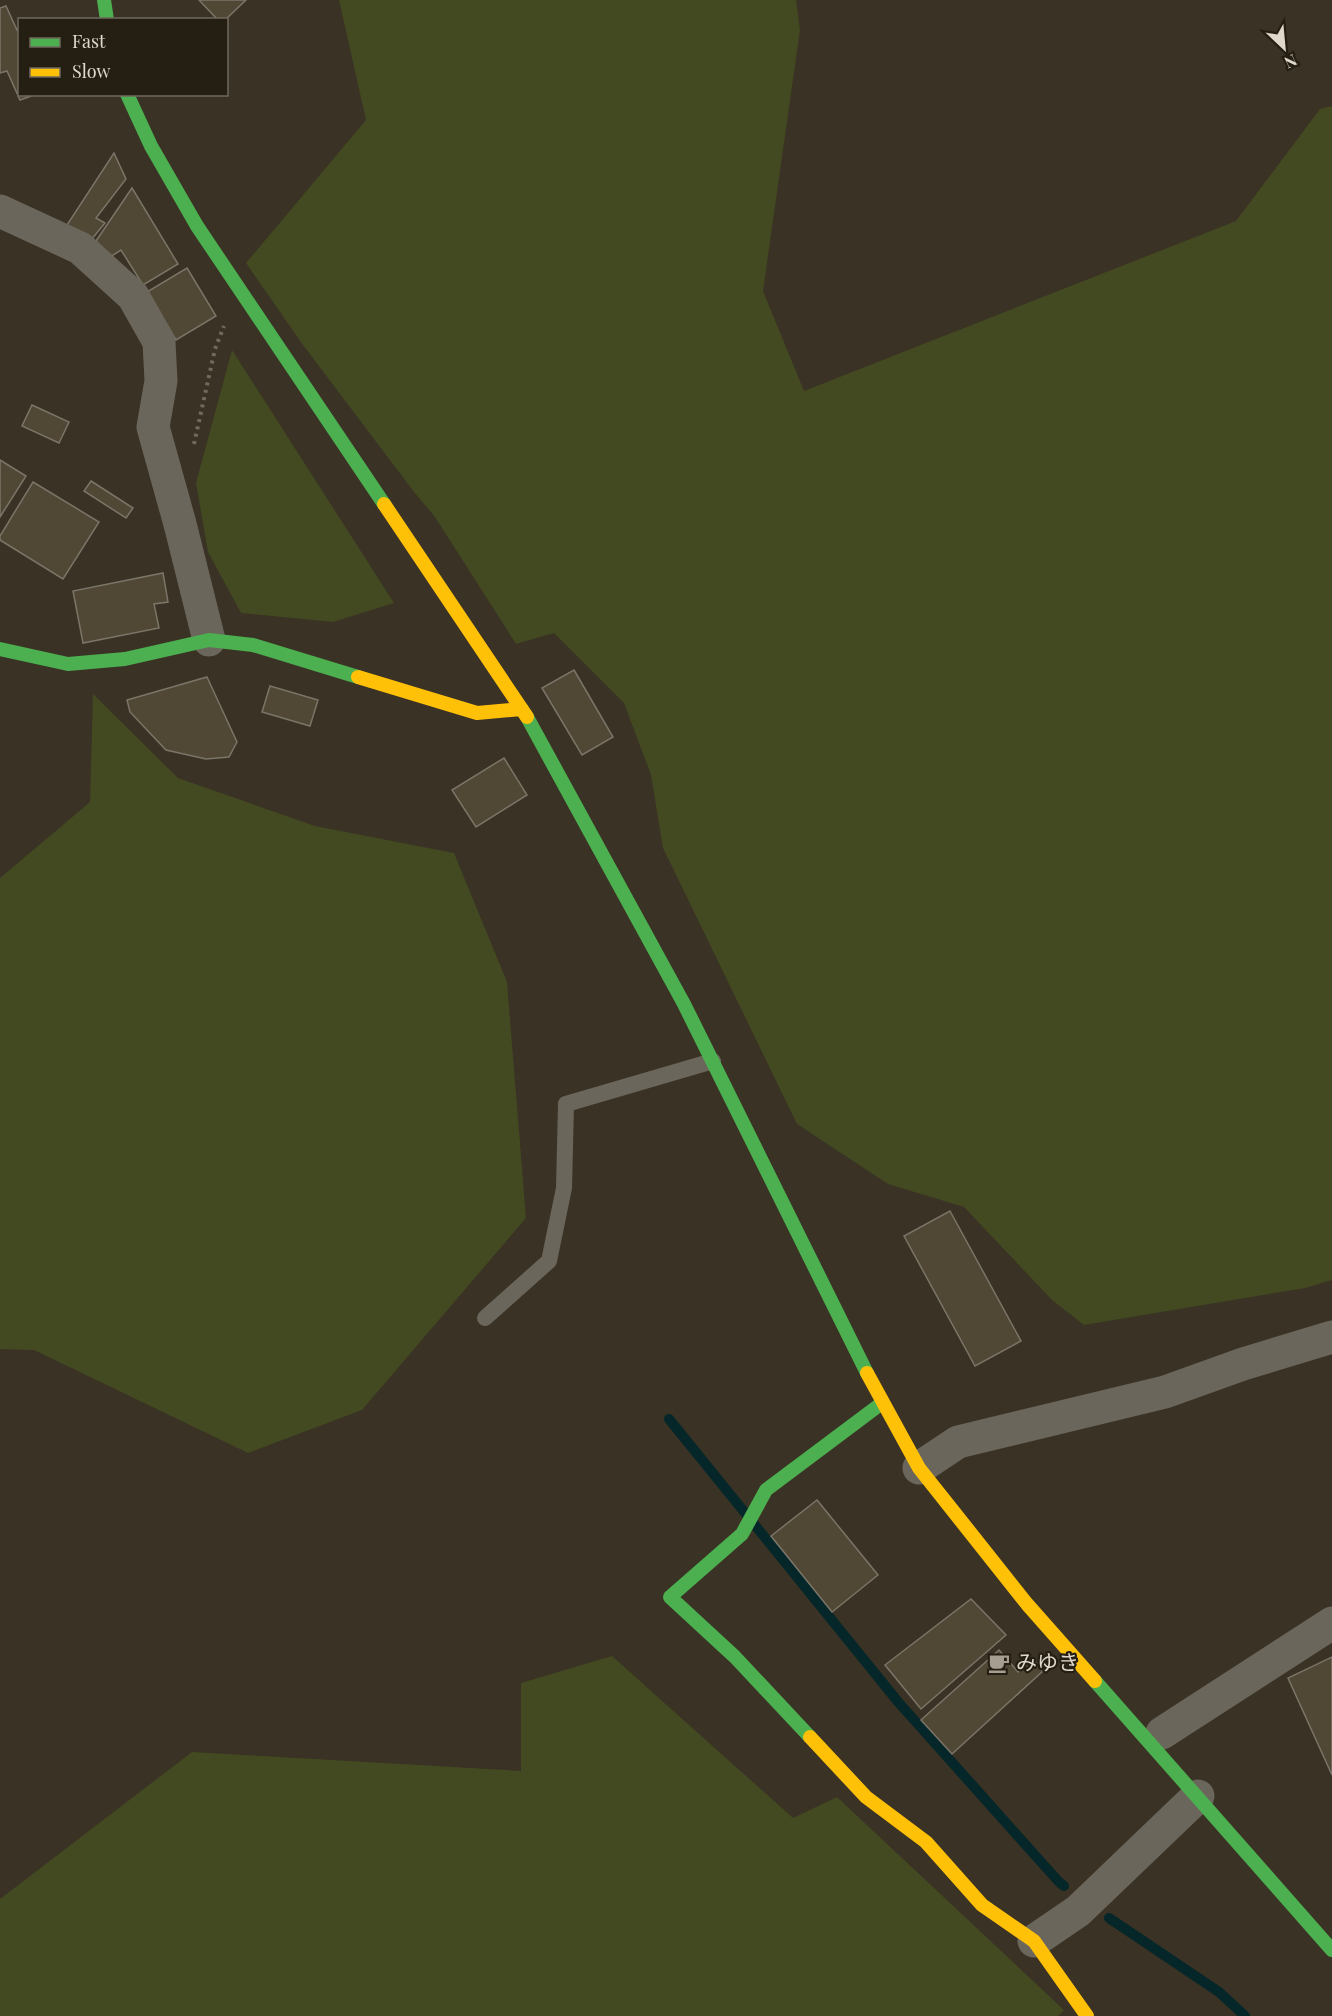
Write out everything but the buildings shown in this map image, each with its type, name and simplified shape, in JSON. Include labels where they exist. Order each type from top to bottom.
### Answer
[{"type":"street","points":[[104,0],[107,18]]},
{"type":"street","points":[[128,96],[151,146],[197,226],[522,709],[684,1004],[882,1403],[919,1468],[1027,1604],[1332,1950]]},
{"type":"street","points":[[0,211],[80,248],[133,296],[159,342],[160,381],[153,427],[209,640]]},
{"type":"street","points":[[0,650],[68,664],[125,659],[209,640],[253,645],[477,713],[522,709]]},
{"type":"street","points":[[919,1468],[958,1442],[1165,1392],[1243,1364],[1332,1337]]},
{"type":"street","points":[[882,1403],[766,1490],[742,1534],[670,1597],[735,1657],[866,1797],[926,1842],[982,1905],[1034,1941],[1076,1997],[1087,2016]]},
{"type":"street","points":[[1162,1733],[1332,1623]]},
{"type":"street","points":[[1034,1941],[1077,1911],[1198,1796]]},
{"type":"lane","points":[[485,1318],[549,1261],[564,1188],[566,1104],[713,1061]]},
{"type":"path","points":[[192,454],[215,350],[226,322]]},
{"type":"green space","points":[[339,0],[796,0],[800,30],[763,291],[804,391],[1236,221],[1320,109],[1332,106],[1332,1280],[1305,1288],[1084,1325],[1052,1300],[964,1207],[888,1184],[797,1124],[663,848],[651,775],[624,703],[554,633],[516,644],[435,517],[303,345],[246,263],[366,120]]},
{"type":"green space","points":[[232,350],[394,603],[333,622],[241,613],[208,552],[196,483]]},
{"type":"green space","points":[[93,694],[178,778],[315,826],[454,853],[507,982],[526,1218],[362,1410],[248,1453],[34,1350],[0,1349],[0,878],[90,802]]},
{"type":"green space","points":[[612,1656],[793,1818],[837,1797],[1064,2010],[1058,2016],[0,2016],[0,1899],[192,1752],[521,1771],[521,1683]]},
{"type":"waterway","points":[[669,1419],[899,1703],[1064,1886]]},
{"type":"waterway","points":[[1109,1918],[1219,1992],[1245,2016]]},
{"type":"traffic: fast","points":[[104,0],[107,18]]},
{"type":"traffic: fast","points":[[128,96],[151,146],[197,226],[384,504]]},
{"type":"traffic: fast","points":[[0,649],[68,664],[125,659],[209,640],[253,645],[358,677]]},
{"type":"traffic: fast","points":[[527,717],[684,1004],[867,1373]]},
{"type":"traffic: fast","points":[[810,1737],[735,1657],[670,1597],[742,1534],[766,1490],[882,1403]]},
{"type":"traffic: fast","points":[[1095,1681],[1332,1950]]},
{"type":"traffic: slow","points":[[384,504],[527,717]]},
{"type":"traffic: slow","points":[[358,677],[477,713],[522,709]]},
{"type":"traffic: slow","points":[[867,1373],[919,1468],[1027,1604],[1095,1681]]},
{"type":"traffic: slow","points":[[810,1737],[866,1797],[926,1842],[982,1905],[1034,1941],[1087,2016]]},
{"type":"place","name":"みゆき","points":[[999,1663]]}]
